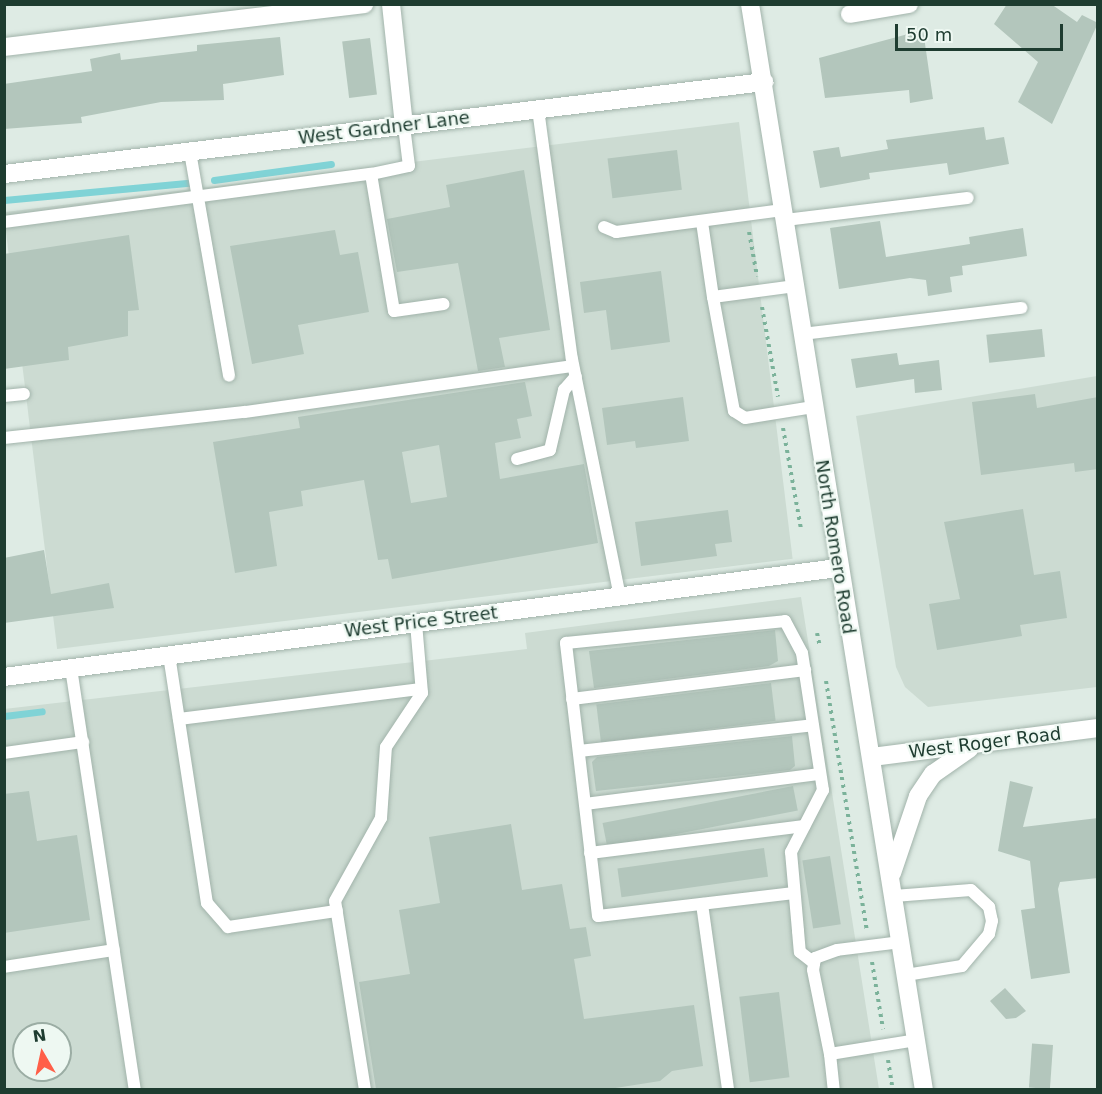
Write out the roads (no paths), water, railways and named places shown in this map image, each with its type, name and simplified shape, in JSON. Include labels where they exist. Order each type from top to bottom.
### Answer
[{"type":"street","points":[[4,47],[189,13],[364,4]]},
{"type":"street","points":[[391,4],[404,126]]},
{"type":"street","name":"North Romero Road","points":[[750,4],[764,82],[837,568],[872,757],[924,1089]]},
{"type":"street","points":[[850,14],[909,4]]},
{"type":"street","name":"West Gardner Lane","points":[[4,174],[764,82]]},
{"type":"street","name":"West Price Street","points":[[4,677],[837,568]]},
{"type":"street","name":"West Roger Road","points":[[872,757],[1098,728]]},
{"type":"street","points":[[892,887],[918,795],[933,774],[979,744]]},
{"type":"lane","points":[[538,109],[574,371],[620,596]]},
{"type":"lane","points":[[4,222],[198,199],[371,174],[410,166],[404,126]]},
{"type":"lane","points":[[190,152],[229,376]]},
{"type":"lane","points":[[371,174],[394,311],[444,304]]},
{"type":"lane","points":[[604,227],[616,232],[968,198]]},
{"type":"lane","points":[[702,222],[734,411],[745,418],[813,407]]},
{"type":"lane","points":[[713,297],[795,286]]},
{"type":"lane","points":[[802,334],[1021,308]]},
{"type":"lane","points":[[4,438],[256,411],[574,371]]},
{"type":"lane","points":[[517,459],[550,450],[564,390],[574,371]]},
{"type":"lane","points":[[4,396],[24,394]]},
{"type":"lane","points":[[794,893],[598,916],[566,643],[785,621],[805,670],[823,790],[791,852],[800,952],[814,963]]},
{"type":"lane","points":[[365,1089],[335,901],[381,818],[386,747],[421,688],[416,623]]},
{"type":"lane","points":[[169,655],[207,903],[228,927],[337,911]]},
{"type":"lane","points":[[71,668],[135,1089]]},
{"type":"lane","points":[[572,699],[805,670]]},
{"type":"lane","points":[[179,719],[421,688]]},
{"type":"lane","points":[[579,751],[813,725]]},
{"type":"lane","points":[[4,753],[82,742]]},
{"type":"lane","points":[[585,804],[820,774]]},
{"type":"lane","points":[[590,853],[804,826]]},
{"type":"lane","points":[[892,887],[971,890],[989,907],[992,921],[989,934],[962,966],[906,975]]},
{"type":"lane","points":[[702,904],[728,1089]]},
{"type":"lane","points":[[834,1089],[815,958],[837,950],[901,942]]},
{"type":"lane","points":[[4,967],[114,950]]},
{"type":"lane","points":[[830,1054],[916,1040]]},
{"type":"waterway","points":[[214,180],[331,164]]},
{"type":"waterway","points":[[4,200],[189,183]]},
{"type":"waterway","points":[[4,716],[42,711]]}]
